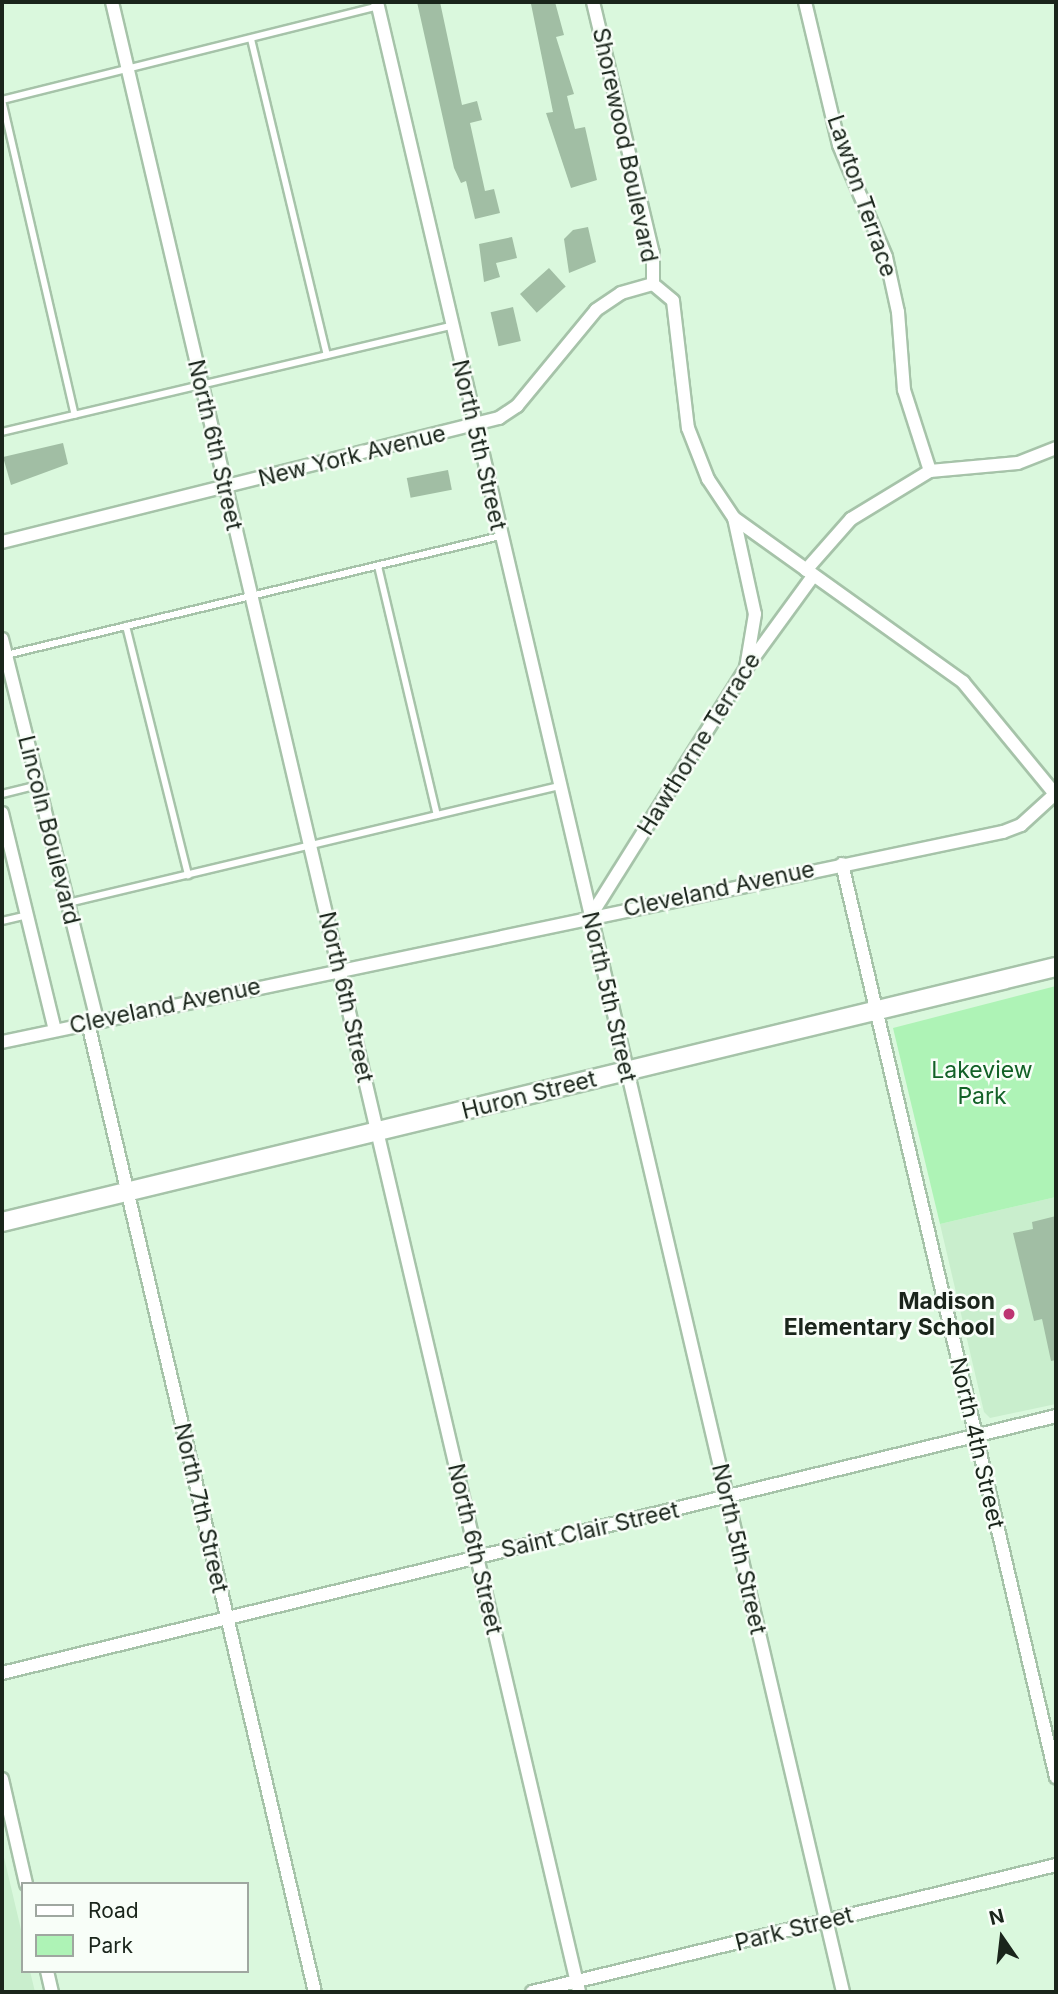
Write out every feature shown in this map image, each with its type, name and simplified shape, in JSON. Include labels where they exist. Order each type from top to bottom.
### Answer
[{"type":"street","name":"North 6th Street","points":[[112,2],[577,1987]]},
{"type":"street","name":"Shorewood Boulevard","points":[[593,2],[653,253],[653,284],[673,301],[688,428],[708,479],[734,518],[963,682],[1056,794]]},
{"type":"street","name":"Lawton Terrace","points":[[806,2],[839,145],[886,257],[898,312],[904,390],[930,471]]},
{"type":"street","name":"North 5th Street","points":[[377,4],[843,1992]]},
{"type":"street","name":"New York Avenue","points":[[2,542],[475,426],[517,406],[596,310],[621,293],[653,284]]},
{"type":"street","name":"Hawthorne Terrace","points":[[590,917],[746,668],[810,573],[851,519],[930,471],[1018,463],[1056,448]]},
{"type":"street","name":"Shorewood Boulevard","points":[[734,518],[755,614],[746,668]]},
{"type":"street","name":"Lincoln Boulevard","points":[[2,639],[67,903],[92,1022]]},
{"type":"street","name":"Cleveland Avenue","points":[[2,1042],[339,968],[1003,832],[1021,825],[1056,794]]},
{"type":"street","name":"Lincoln Boulevard","points":[[2,813],[55,1030]]},
{"type":"street","name":"North 4th Street","points":[[842,864],[1056,1777]]},
{"type":"street","name":"Huron Street","points":[[3,1218],[128,1192],[1056,967]]},
{"type":"street","name":"North 7th Street","points":[[92,1022],[128,1192],[315,1992]]},
{"type":"street","name":"Saint Clair Street","points":[[2,1673],[1056,1416]]},
{"type":"street","points":[[2,1779],[26,1882]]},
{"type":"street","name":"Park Street","points":[[532,1992],[577,1987],[827,1921],[1056,1865]]},
{"type":"street","points":[[47,1973],[52,1992]]},
{"type":"lane","points":[[75,415],[2,100],[251,39],[377,4]]},
{"type":"lane","points":[[251,39],[327,355]]},
{"type":"lane","points":[[2,432],[452,326]]},
{"type":"lane","points":[[6,655],[500,537]]},
{"type":"lane","points":[[378,565],[437,815]]},
{"type":"lane","points":[[127,626],[188,875]]},
{"type":"lane","points":[[2,793],[38,785]]},
{"type":"lane","points":[[67,903],[559,786]]},
{"type":"lane","points":[[2,921],[27,915]]},
{"type":"shaded area","name":"Madison Elementary School","points":[[1056,1197],[1056,1404],[990,1418],[984,1412],[940,1224]]},
{"type":"shaded area","points":[[2,1849],[21,1930],[21,1973],[30,1973],[35,1992],[2,1992]]},
{"type":"green space","name":"Lakeview Park","points":[[1056,986],[1056,1197],[940,1224],[893,1028]]},
{"type":"building","points":[[417,2],[440,2],[462,105],[477,101],[482,120],[470,123],[485,191],[494,189],[500,213],[475,219],[466,181],[461,183],[454,168]]},
{"type":"building","points":[[555,2],[564,35],[556,37],[574,94],[567,96],[575,129],[585,127],[597,180],[571,188],[546,113],[553,112],[531,4]]},
{"type":"building","points":[[588,227],[596,262],[569,273],[564,239],[573,230]]},
{"type":"building","points":[[512,237],[517,258],[496,263],[500,277],[484,282],[479,244]]},
{"type":"building","points":[[549,268],[566,287],[537,313],[520,294]]},
{"type":"building","points":[[513,307],[521,341],[498,346],[491,312]]},
{"type":"building","points":[[63,443],[68,464],[11,485],[3,457]]},
{"type":"building","points":[[448,470],[452,490],[411,498],[407,478]]},
{"type":"building","points":[[1056,1216],[1056,1360],[1051,1361],[1042,1319],[1034,1321],[1013,1233],[1033,1229],[1032,1222]]},
{"type":"place","name":"Madison Elementary School","points":[[1009,1314]]}]
